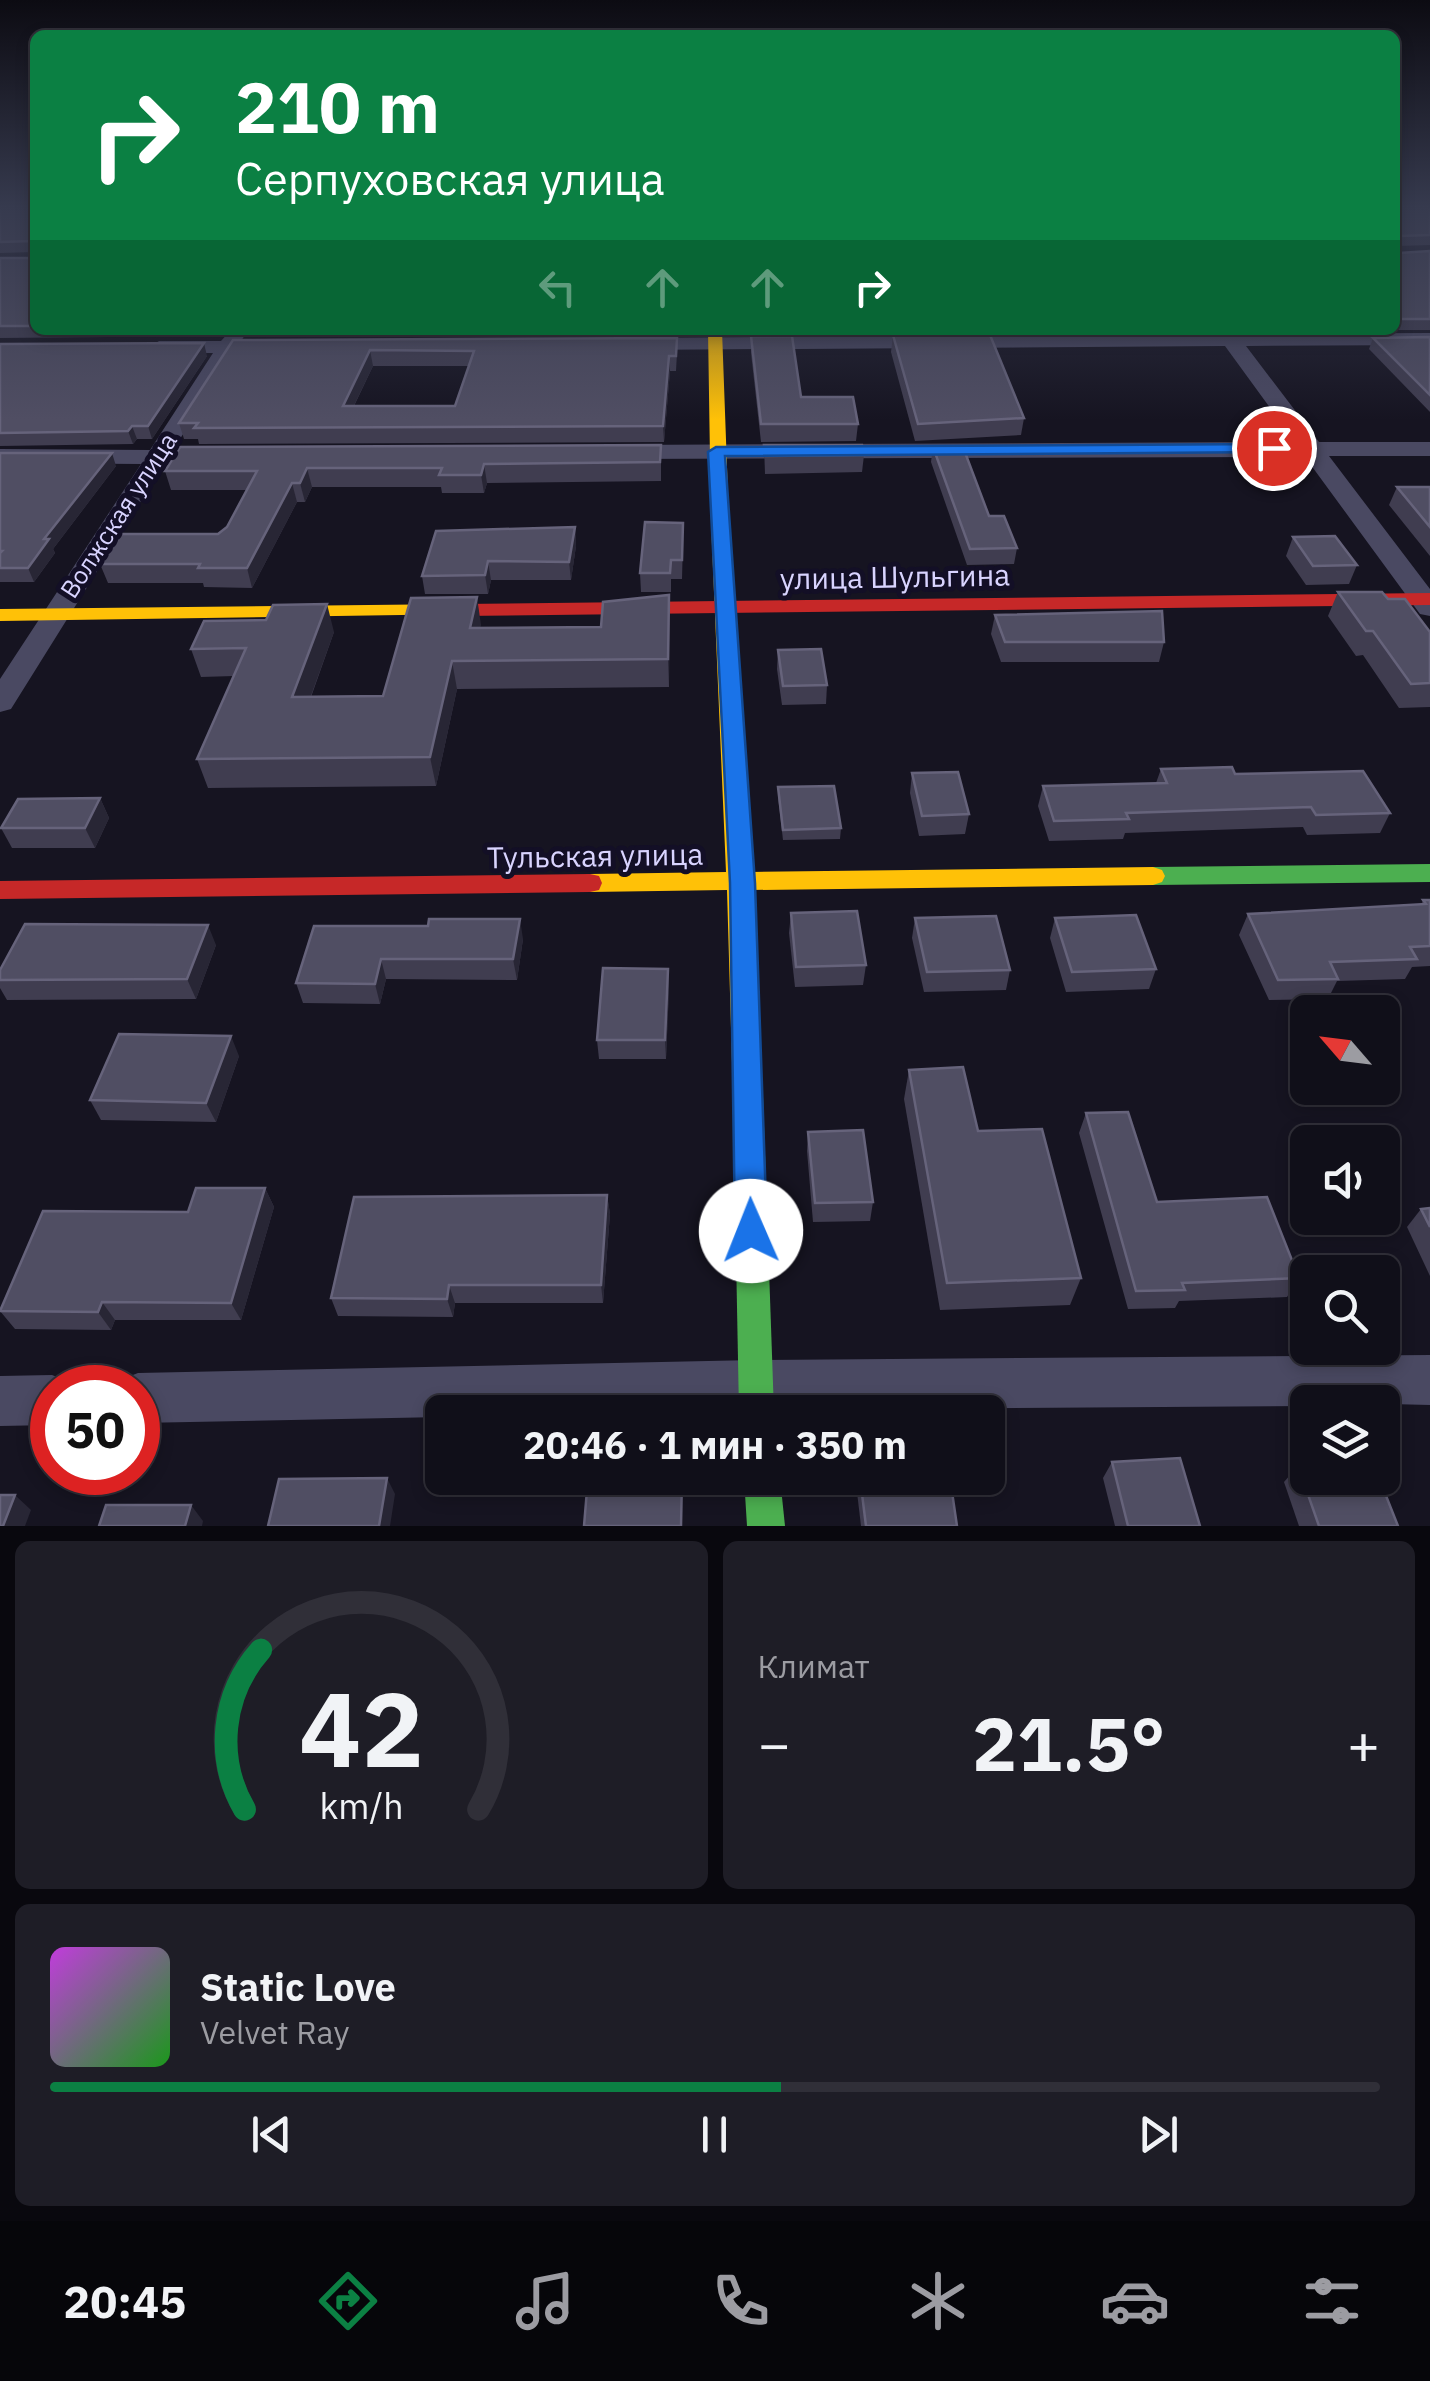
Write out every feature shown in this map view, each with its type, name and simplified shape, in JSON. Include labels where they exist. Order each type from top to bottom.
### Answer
[{"type":"main road","points":[[715,337],[716,452],[742,883],[756,1395]]},
{"type":"main road","name":"улица Шульгина","points":[[0,615],[1428,602]]},
{"type":"main road","name":"Тульская улица","points":[[0,890],[1430,873]]},
{"type":"main road","points":[[763,1495],[766,1526]]},
{"type":"street","points":[[617,344],[715,337],[1056,335]]},
{"type":"street","points":[[1227,335],[1428,602]]},
{"type":"street","points":[[1267,335],[1430,339]]},
{"type":"street","points":[[134,347],[234,338],[287,346]]},
{"type":"street","name":"Волжская улица","points":[[0,702],[234,338]]},
{"type":"street","points":[[600,453],[1430,448]]},
{"type":"street","points":[[0,456],[232,456]]},
{"type":"street","points":[[898,1395],[1430,1380]]},
{"type":"street","points":[[160,1398],[425,1398]]},
{"type":"street","points":[[0,1401],[30,1400]]},
{"type":"building","points":[[0,277],[30,277],[30,326],[0,326]]},
{"type":"building","points":[[1400,277],[1430,277],[1430,319],[1400,319]]},
{"type":"building","points":[[893,335],[990,335],[1024,418],[918,424]]},
{"type":"building","points":[[751,336],[792,336],[801,397],[853,397],[858,424],[761,424]]},
{"type":"building","points":[[1430,337],[1430,395],[1373,338]]},
{"type":"building","points":[[677,338],[676,356],[669,356],[663,426],[194,428],[198,423],[179,423],[233,340]],"holes":[[[370,350],[474,351],[455,406],[343,406]]]},
{"type":"building","points":[[204,343],[148,426],[132,426],[128,431],[0,433],[0,344]]},
{"type":"building","points":[[661,445],[660,462],[484,464],[481,475],[439,475],[442,468],[307,468],[300,483],[292,483],[247,568],[100,564],[119,534],[218,534],[227,527],[257,471],[165,471],[180,447]]},
{"type":"building","points":[[764,445],[862,445],[864,455],[766,456]]},
{"type":"building","points":[[933,447],[963,447],[989,516],[1004,516],[1017,548],[970,549]]},
{"type":"building","points":[[0,453],[112,453],[44,539],[49,539],[28,568],[0,568]]},
{"type":"building","points":[[1397,487],[1430,487],[1430,527]]},
{"type":"building","points":[[645,522],[683,523],[682,560],[671,560],[670,573],[640,573]]},
{"type":"building","points":[[575,527],[569,562],[488,561],[485,575],[422,576],[436,531]]},
{"type":"building","points":[[1335,536],[1357,565],[1313,566],[1293,537]]},
{"type":"building","points":[[1338,592],[1382,592],[1388,599],[1405,599],[1430,632],[1430,683],[1411,684],[1373,631],[1366,631]]},
{"type":"building","points":[[669,595],[668,659],[452,661],[430,757],[197,759],[246,648],[191,649],[204,621],[266,620],[273,605],[327,604],[292,697],[383,696],[411,598],[477,597],[470,628],[601,627],[603,602]]},
{"type":"building","points":[[1162,611],[1164,642],[1005,642],[995,615]]},
{"type":"building","points":[[821,649],[827,685],[783,686],[778,650]]},
{"type":"building","points":[[1232,767],[1235,774],[1363,771],[1390,813],[1316,815],[1311,807],[1126,813],[1129,819],[1054,821],[1043,786],[1167,783],[1161,769]]},
{"type":"building","points":[[958,772],[969,814],[922,816],[912,773]]},
{"type":"building","points":[[834,786],[841,828],[783,830],[778,787]]},
{"type":"building","points":[[100,798],[85,828],[1,828],[18,799]]},
{"type":"building","points":[[1423,900],[1430,900],[1430,946],[1410,947],[1417,959],[1330,962],[1338,979],[1278,980],[1248,914],[1426,904]]},
{"type":"building","points":[[857,911],[866,965],[796,967],[791,913]]},
{"type":"building","points":[[1136,915],[1156,969],[1072,972],[1055,918]]},
{"type":"building","points":[[996,916],[1010,970],[927,972],[915,918]]},
{"type":"building","points":[[429,919],[520,919],[513,959],[381,959],[375,984],[296,983],[314,926],[428,926]]},
{"type":"building","points":[[25,924],[208,925],[187,979],[0,980],[0,970]]},
{"type":"building","points":[[603,968],[668,969],[665,1040],[597,1040]]},
{"type":"building","points":[[119,1034],[231,1036],[206,1103],[90,1100]]},
{"type":"building","points":[[963,1067],[978,1131],[1042,1129],[1081,1278],[947,1283],[909,1070]]},
{"type":"building","points":[[1128,1112],[1157,1202],[1267,1197],[1290,1255],[1290,1278],[1182,1283],[1185,1290],[1136,1291],[1086,1113]]},
{"type":"building","points":[[863,1130],[873,1202],[815,1203],[808,1132]]},
{"type":"building","points":[[196,1188],[265,1188],[231,1303],[102,1302],[98,1312],[0,1311],[43,1211],[188,1212]]},
{"type":"building","points":[[607,1195],[601,1285],[449,1285],[447,1299],[331,1298],[354,1197]]},
{"type":"building","points":[[1430,1208],[1430,1227],[1421,1209]]},
{"type":"building","points":[[1180,1458],[1200,1526],[1128,1526],[1112,1462]]},
{"type":"building","points":[[387,1478],[379,1526],[268,1526],[279,1479]]},
{"type":"building","points":[[0,1495],[15,1495],[3,1526],[0,1526]]},
{"type":"building","points":[[587,1495],[682,1495],[681,1526],[584,1526]]},
{"type":"building","points":[[862,1495],[952,1495],[957,1526],[866,1526]]},
{"type":"building","points":[[1308,1495],[1386,1495],[1398,1526],[1319,1526]]},
{"type":"building","points":[[106,1505],[191,1505],[185,1526],[99,1526]]},
{"type":"traffic: fast","points":[[1153,876],[1430,873]]},
{"type":"traffic: fast","points":[[748,1097],[757,1395]]},
{"type":"traffic: fast","points":[[763,1495],[766,1526]]},
{"type":"traffic: slow","points":[[715,335],[720,522],[748,1097]]},
{"type":"traffic: slow","points":[[0,615],[460,610]]},
{"type":"traffic: slow","points":[[590,883],[1153,876]]},
{"type":"traffic: jam","points":[[460,610],[1430,599]]},
{"type":"traffic: jam","points":[[0,890],[590,883]]},
{"type":"route","points":[[751,1231],[742,883],[716,452],[1274,448]]}]
